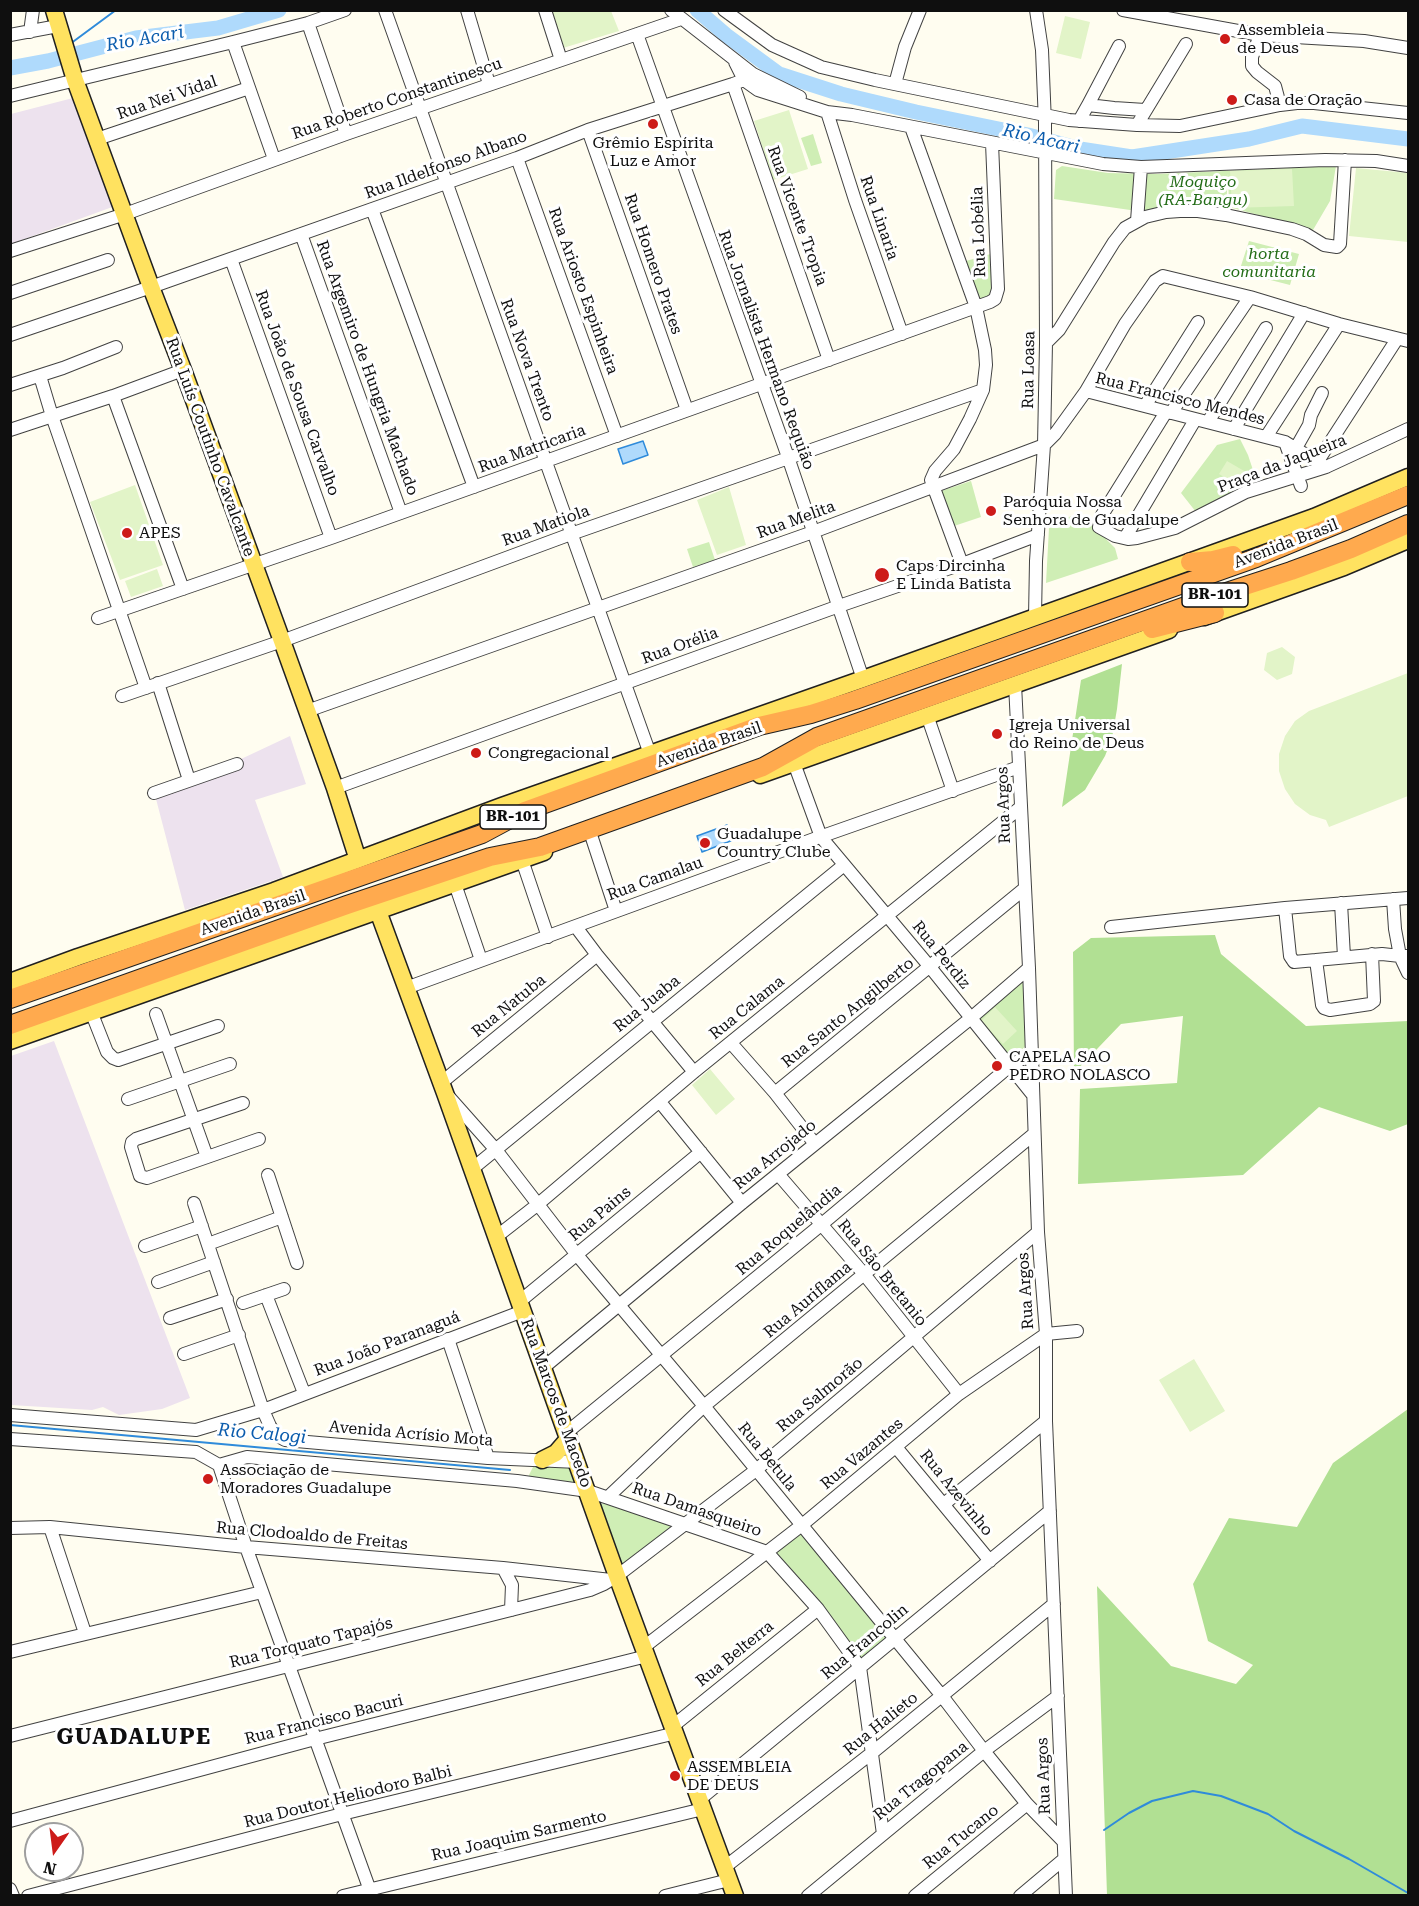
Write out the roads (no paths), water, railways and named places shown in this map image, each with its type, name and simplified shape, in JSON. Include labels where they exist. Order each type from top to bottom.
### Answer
[{"type":"highway","name":"Avenida Brasil","points":[[10,999],[482,834],[525,811],[759,726],[811,714],[855,700],[1256,558],[1408,495]]},
{"type":"highway","points":[[1190,562],[1239,554],[1355,517]]},
{"type":"highway","name":"Avenida Brasil","points":[[10,1025],[347,905],[490,857],[540,847],[763,767],[817,737],[1214,596],[1291,571],[1408,524]]},
{"type":"highway","points":[[1060,651],[1215,613]]},
{"type":"main road","name":"Rua Luís Coutinho Cavalcante","points":[[58,24],[73,75],[335,788],[357,860]]},
{"type":"main road","name":"Avenida Brasil","points":[[10,982],[274,891],[502,806],[1190,562],[1314,517],[1408,477]]},
{"type":"main road","points":[[10,1041],[92,1014],[1344,567],[1408,540]]},
{"type":"main road","name":"Rua Marcos de Macedo","points":[[378,911],[578,1462],[614,1578],[646,1651],[730,1881]]},
{"type":"main road","points":[[542,1460],[556,1453],[568,1436]]},
{"type":"street","points":[[30,32],[33,10]]},
{"type":"street","points":[[10,96],[73,75],[233,42],[308,23],[345,10]]},
{"type":"street","name":"Rua Nova Trento","points":[[385,10],[650,754]]},
{"type":"street","points":[[466,10],[489,84]]},
{"type":"street","points":[[545,10],[561,60]]},
{"type":"street","points":[[671,10],[681,19]]},
{"type":"street","points":[[724,10],[772,45],[812,63],[1045,118],[1180,126],[1280,105],[1314,103],[1408,113]]},
{"type":"street","points":[[895,84],[920,10]]},
{"type":"street","name":"Rua Loasa","points":[[1035,10],[1042,50],[1045,118],[1046,343],[1044,445],[1035,617]]},
{"type":"street","points":[[1123,10],[1260,35],[1364,41],[1408,48]]},
{"type":"street","name":"Rua Roberto Constantinescu","points":[[10,251],[125,214],[419,108],[681,19]]},
{"type":"street","name":"Rua Vicente Tropia","points":[[681,19],[735,62],[743,79],[829,360]]},
{"type":"street","points":[[308,23],[346,134]]},
{"type":"street","points":[[10,35],[58,24]]},
{"type":"street","name":"Rua Jornalista Hermano Requião","points":[[637,34],[788,457],[863,679]]},
{"type":"street","points":[[1260,35],[1252,57],[1252,66],[1275,86],[1280,105]]},
{"type":"street","points":[[233,42],[274,159]]},
{"type":"street","points":[[1137,125],[1186,44]]},
{"type":"street","points":[[1078,121],[1119,46]]},
{"type":"street","points":[[743,79],[758,90],[827,112],[1045,151],[1103,165],[1141,167],[1345,160],[1376,161],[1408,166]]},
{"type":"street","points":[[743,79],[852,115]]},
{"type":"street","name":"Rua Ildelfonso Albano","points":[[10,335],[517,158],[588,130],[743,79]]},
{"type":"street","name":"Rua Nei Vidal","points":[[97,139],[249,88]]},
{"type":"street","points":[[1088,105],[1145,110]]},
{"type":"street","name":"Rua Linaria","points":[[827,112],[902,334]]},
{"type":"street","points":[[911,127],[976,307],[985,350],[986,365],[982,390],[965,432],[935,471],[931,480],[962,564]]},
{"type":"street","name":"Rua Homero Prates","points":[[588,130],[687,410]]},
{"type":"street","name":"Rua Lobélia","points":[[976,307],[995,298],[998,289],[992,143]]},
{"type":"street","name":"Rua Ariosto Espinheira","points":[[517,158],[617,436]]},
{"type":"street","points":[[1046,343],[1059,330],[1114,242],[1125,228],[1137,221],[1166,212],[1190,210],[1226,214],[1292,229],[1324,245],[1337,247],[1340,244],[1345,160]]},
{"type":"street","points":[[1137,221],[1141,167]]},
{"type":"street","points":[[372,209],[474,487]]},
{"type":"street","name":"Rua Argemiro de Hungria Machado","points":[[301,234],[401,513]]},
{"type":"street","name":"Rua João de Sousa Carvalho","points":[[231,259],[332,538]]},
{"type":"street","points":[[10,293],[108,260]]},
{"type":"street","points":[[1086,391],[1125,324],[1159,278],[1169,276],[1403,340],[1322,464]]},
{"type":"street","points":[[1168,412],[1250,297]]},
{"type":"street","name":"Rua Matricaria","points":[[98,618],[332,538],[976,307]]},
{"type":"street","points":[[1234,429],[1304,313]]},
{"type":"street","points":[[1145,406],[1198,322]]},
{"type":"street","points":[[1266,437],[1339,324]]},
{"type":"street","points":[[1208,422],[1266,328]]},
{"type":"street","points":[[10,385],[116,347]]},
{"type":"street","points":[[10,430],[183,370]]},
{"type":"street","points":[[40,376],[120,610],[189,780]]},
{"type":"street","name":"Rua Matiola","points":[[122,696],[282,641],[788,457],[982,390]]},
{"type":"street","name":"Rua Francisco Mendes","points":[[1044,445],[1055,434],[1086,391],[1266,437],[1290,445],[1322,464]]},
{"type":"street","points":[[1300,481],[1290,445],[1309,425],[1311,414],[1322,393]]},
{"type":"street","points":[[113,396],[183,589]]},
{"type":"street","name":"Praça da Jaqueira","points":[[1168,412],[1104,510],[1099,527],[1115,536],[1137,538],[1175,528],[1246,492],[1300,481],[1322,464],[1408,429]]},
{"type":"street","points":[[1125,538],[1195,420]]},
{"type":"street","name":"Rua Melita","points":[[307,711],[813,532],[1044,445]]},
{"type":"street","name":"Rua Orélia","points":[[335,788],[1038,535]]},
{"type":"street","name":"Rua Argos","points":[[1015,684],[1029,968],[1038,1232],[1046,1334],[1046,1421],[1066,1896]]},
{"type":"street","points":[[927,715],[953,791]]},
{"type":"street","name":"Rua Perdiz","points":[[794,763],[821,837],[1033,1095]]},
{"type":"street","points":[[154,793],[237,764]]},
{"type":"street","name":"Rua Camalau","points":[[406,988],[1019,767]]},
{"type":"street","name":"Rua Calama","points":[[496,1237],[694,1072],[1021,807]]},
{"type":"street","points":[[591,836],[616,911]]},
{"type":"street","points":[[522,860],[548,937]]},
{"type":"street","name":"Rua Juaba","points":[[472,1169],[844,865]]},
{"type":"street","points":[[455,884],[481,960]]},
{"type":"street","name":"Rua Santo Angilberto","points":[[775,1093],[1024,889]]},
{"type":"street","points":[[1111,927],[1286,908],[1408,898]]},
{"type":"street","points":[[1393,899],[1395,929],[1404,951],[1408,973]]},
{"type":"street","points":[[1341,903],[1344,957]]},
{"type":"street","points":[[1286,908],[1291,959],[1294,962],[1404,951]]},
{"type":"street","points":[[576,927],[694,1072]]},
{"type":"street","points":[[1316,960],[1322,1005],[1330,1010],[1370,1004],[1374,1001],[1377,954]]},
{"type":"street","name":"Rua Natuba","points":[[443,1088],[597,955]]},
{"type":"street","name":"Rua Arrojado","points":[[543,1368],[1029,968]]},
{"type":"street","points":[[92,1014],[107,1052],[118,1060],[218,1026]]},
{"type":"street","points":[[156,1014],[207,1157]]},
{"type":"street","points":[[731,1042],[815,1144]]},
{"type":"street","name":"Rua Roquelândia","points":[[568,1436],[1010,1066],[1032,1053]]},
{"type":"street","points":[[128,1099],[230,1064]]},
{"type":"street","name":"Rua Betula","points":[[443,1088],[496,1150],[577,1255],[620,1304],[942,1696],[1027,1804],[1063,1841]]},
{"type":"street","points":[[660,1102],[742,1203]]},
{"type":"street","points":[[243,1103],[136,1139],[132,1142],[131,1147],[140,1176],[147,1178],[259,1139]]},
{"type":"street","name":"Rua Auriflama","points":[[608,1497],[704,1406],[1034,1134]]},
{"type":"street","name":"Rua Pains","points":[[521,1306],[577,1255],[701,1152]]},
{"type":"street","name":"Rua São Bretanio","points":[[778,1174],[864,1274],[959,1394]]},
{"type":"street","points":[[268,1175],[297,1263]]},
{"type":"street","name":"Avenida Acrísio Mota","points":[[194,1203],[263,1410],[276,1435],[285,1440],[488,1458],[578,1462]]},
{"type":"street","points":[[208,1244],[282,1217]]},
{"type":"street","points":[[145,1246],[202,1226]]},
{"type":"street","name":"Rua Salmorão","points":[[614,1578],[756,1470],[1038,1232]]},
{"type":"street","points":[[158,1282],[214,1262]]},
{"type":"street","points":[[243,1304],[285,1289]]},
{"type":"street","points":[[266,1295],[304,1393]]},
{"type":"street","points":[[170,1318],[226,1299]]},
{"type":"street","name":"Rua João Paranaguá","points":[[263,1410],[448,1339],[521,1306]]},
{"type":"street","points":[[1046,1334],[1077,1331]]},
{"type":"street","name":"Rua Vazantes","points":[[646,1651],[802,1526],[959,1394],[1046,1334]]},
{"type":"street","points":[[184,1354],[239,1335]]},
{"type":"street","points":[[448,1339],[488,1458]]},
{"type":"street","points":[[10,1415],[196,1430],[263,1410]]},
{"type":"street","points":[[944,1504],[1046,1421]]},
{"type":"street","points":[[10,1439],[196,1452],[219,1465],[288,1666],[371,1892]]},
{"type":"street","name":"Rua Azevinho","points":[[896,1447],[990,1561]]},
{"type":"street","points":[[219,1465],[247,1457],[517,1481],[588,1491]]},
{"type":"street","points":[[517,1481],[520,1460]]},
{"type":"street","name":"Rua Damasqueiro","points":[[588,1491],[767,1552],[818,1609],[861,1668],[884,1834]]},
{"type":"street","name":"Rua Francolin","points":[[702,1804],[894,1638],[1050,1511]]},
{"type":"street","points":[[50,1527],[85,1633]]},
{"type":"street","name":"Rua Clodoaldo de Freitas","points":[[10,1528],[50,1527],[246,1547],[614,1578]]},
{"type":"street","points":[[503,1568],[512,1585],[510,1610]]},
{"type":"street","name":"Rua Torquato Tapajós","points":[[10,1736],[590,1590],[614,1578]]},
{"type":"street","points":[[10,1652],[262,1592]]},
{"type":"street","name":"Rua Halieto","points":[[730,1881],[873,1752],[1054,1604]]},
{"type":"street","name":"Rua Belterra","points":[[675,1730],[818,1609]]},
{"type":"street","name":"Rua Francisco Bacuri","points":[[10,1821],[646,1651]]},
{"type":"street","name":"Rua Tragopana","points":[[808,1896],[984,1751],[1058,1696]]},
{"type":"street","name":"Rua Doutor Heliodoro Balbi","points":[[28,1896],[675,1730]]},
{"type":"street","name":"Rua Joaquim Sarmento","points":[[343,1896],[371,1892],[702,1804]]},
{"type":"street","name":"Rua Tucano","points":[[915,1896],[1027,1804]]},
{"type":"street","points":[[1020,1896],[1064,1859]]},
{"type":"street","points":[[665,1896],[730,1881]]},
{"type":"street","points":[[10,1889],[13,1896]]},
{"type":"water","points":[[643,441],[648,455],[623,464],[618,449]]},
{"type":"water","points":[[727,825],[733,840],[702,852],[697,836]]},
{"type":"waterway","points":[[70,44],[116,10]]},
{"type":"waterway","name":"Rio Acari","points":[[10,68],[48,61],[136,38],[218,28],[279,10]]},
{"type":"waterway","name":"Rio Acari","points":[[697,10],[726,35],[779,74],[841,94],[1028,135],[1080,149],[1132,157],[1249,139],[1302,126],[1408,139]]},
{"type":"waterway","name":"Rio Acari","points":[[48,61],[61,51]]},
{"type":"waterway","name":"Rio Calogi","points":[[10,1425],[510,1470]]},
{"type":"waterway","points":[[1104,1830],[1152,1801],[1193,1791],[1221,1796],[1268,1814],[1294,1831],[1408,1893]]},
{"type":"place","name":"Assembleia de Deus","points":[[1225,39]]},
{"type":"place","name":"Casa de Oração","points":[[1232,100]]},
{"type":"place","name":"Grêmio Espírita Luz e Amor","points":[[653,124]]},
{"type":"place","name":"Paróquia Nossa Senhora de Guadalupe","points":[[991,511]]},
{"type":"place","name":"APES","points":[[127,533]]},
{"type":"place","name":"Caps Dircinha E Linda Batista","points":[[882,575]]},
{"type":"place","name":"Igreja Universal do Reino de Deus","points":[[997,734]]},
{"type":"place","name":"Congregacional","points":[[476,753]]},
{"type":"place","name":"Guadalupe Country Clube","points":[[705,843]]},
{"type":"place","name":"CAPELA SAO PEDRO NOLASCO","points":[[997,1066]]},
{"type":"place","name":"Associação de Moradores Guadalupe","points":[[208,1479]]},
{"type":"place","name":"ASSEMBLEIA DE DEUS","points":[[675,1776]]},
{"type":"district","name":"GUADALUPE","points":[[134,1738]]},
{"type":"park label","name":"Moquiço (RA-Bangu)","points":[[1203,191]]},
{"type":"park label","name":"horta comunitaria","points":[[1269,263]]}]
